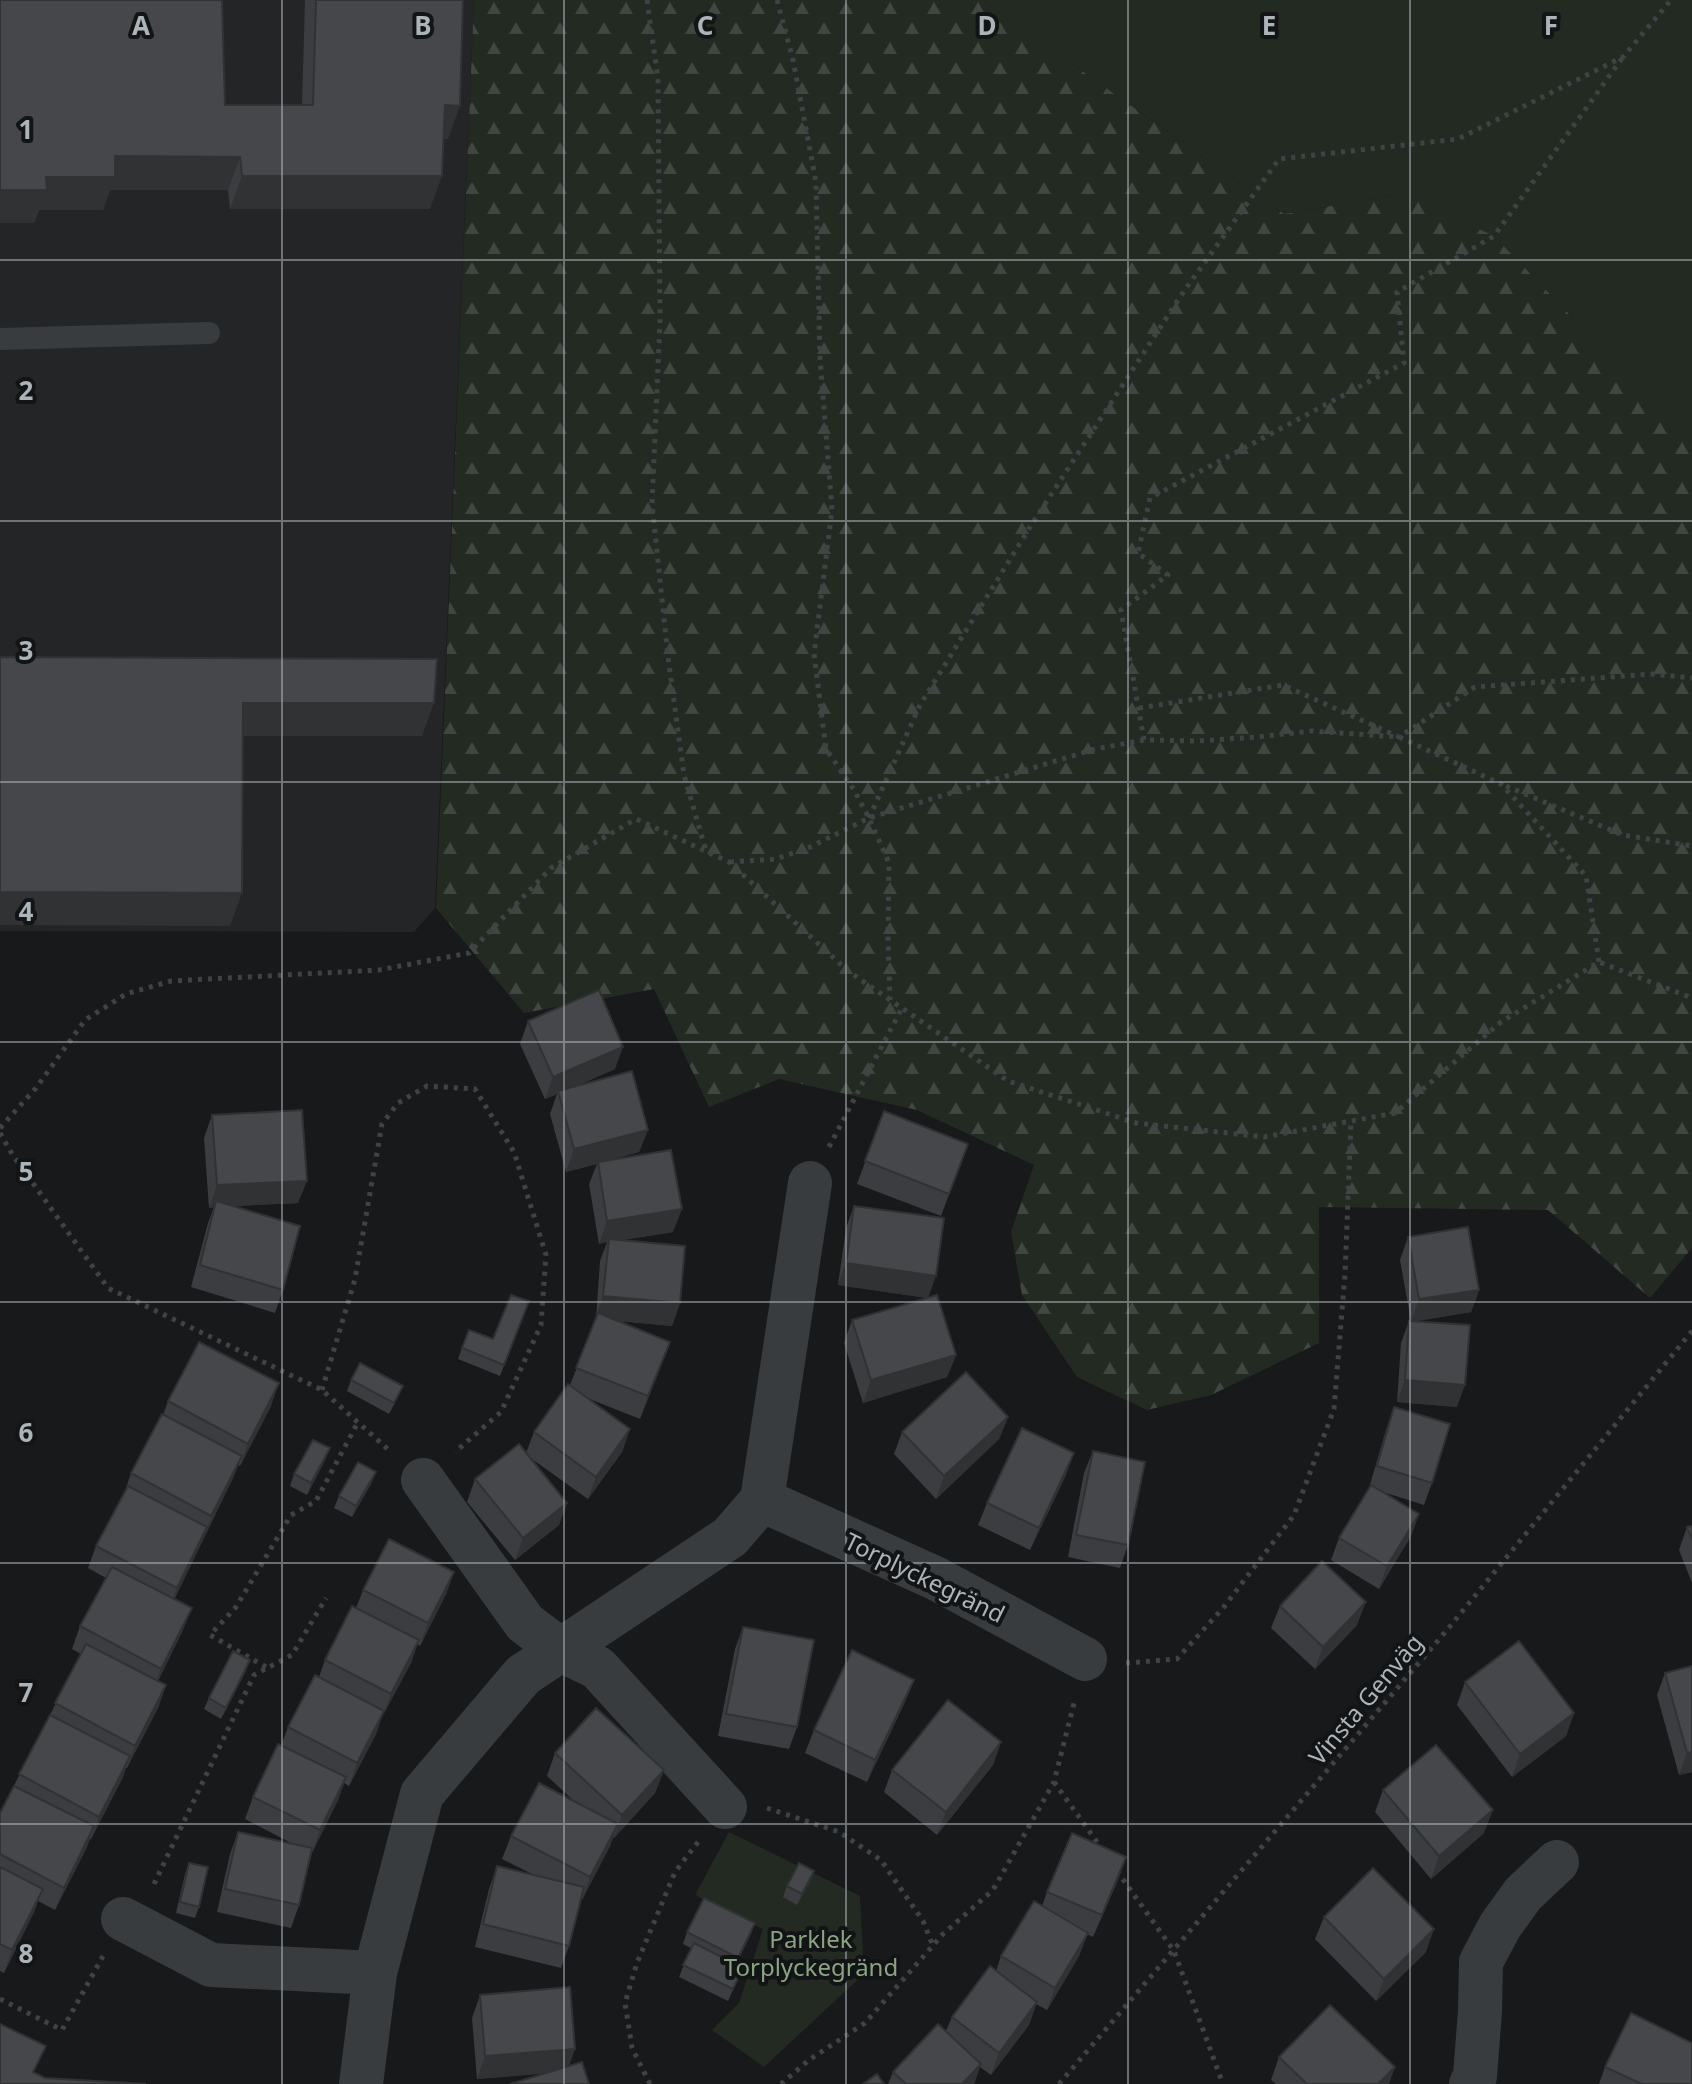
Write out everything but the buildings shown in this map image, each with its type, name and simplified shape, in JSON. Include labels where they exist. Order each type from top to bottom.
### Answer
[{"type":"street","points":[[361,2084],[375,1973],[422,1794],[523,1675],[730,1537],[762,1500],[810,1183]]},
{"type":"street","points":[[423,1480],[525,1623],[561,1650],[598,1668],[725,1807]]},
{"type":"street","name":"Torplyckegränd","points":[[762,1500],[935,1578],[1085,1659]]},
{"type":"street","points":[[1471,2084],[1475,2076],[1481,1962],[1500,1926],[1523,1894],[1557,1862]]},
{"type":"street","points":[[129,1922],[211,1965],[375,1973]]},
{"type":"lane","points":[[0,339],[209,333]]},
{"type":"path","points":[[647,0],[658,79],[660,321],[652,504],[684,775],[706,851]]},
{"type":"path","points":[[777,0],[793,60],[816,182],[820,358],[832,510],[814,654],[826,749],[854,790],[889,863],[890,1000]]},
{"type":"path","points":[[1144,740],[1121,610],[1168,575],[1138,553],[1150,498],[1404,363],[1397,292],[1494,236],[1623,57],[1671,0]]},
{"type":"path","points":[[869,818],[920,705],[999,578],[1182,294],[1279,159],[1458,139],[1623,57]]},
{"type":"path","points":[[729,862],[776,859],[810,847],[869,818],[1095,749],[1144,740],[1198,741],[1312,731],[1399,737],[1475,687],[1652,674],[1692,678]]},
{"type":"path","points":[[1139,708],[1283,685],[1501,784],[1623,835],[1692,846]]},
{"type":"path","points":[[1501,784],[1586,876],[1599,962]]},
{"type":"path","points":[[322,1390],[355,1279],[382,1124],[398,1103],[427,1086],[475,1089],[514,1152],[546,1255],[541,1325],[501,1412],[423,1480],[322,1390],[108,1288],[12,1154],[0,1131],[36,1088],[85,1020],[126,994],[171,981],[379,970],[469,953],[551,868],[636,819],[729,862],[848,971],[1008,1081],[1136,1123],[1264,1137],[1395,1113],[1501,1022],[1599,962]]},
{"type":"path","points":[[1599,962],[1692,998]]},
{"type":"path","points":[[810,1183],[902,1008]]},
{"type":"path","points":[[781,2084],[809,2060],[865,2023],[943,1934],[993,1890],[1054,1782],[1085,1659],[1114,1664],[1177,1659],[1223,1608],[1294,1515],[1334,1409],[1345,1274],[1351,1121]]},
{"type":"path","name":"Vinsta Genväg","points":[[1059,2084],[1447,1630],[1692,1331]]},
{"type":"path","points":[[267,1668],[210,1635],[236,1607],[291,1515],[316,1501],[358,1422]]},
{"type":"path","points":[[0,1999],[62,2030],[129,1922],[254,1675],[292,1655],[326,1598]]},
{"type":"path","points":[[1054,1782],[1174,1951],[1223,2084]]},
{"type":"path","points":[[650,2084],[632,2048],[625,2003],[637,1963],[675,1872],[725,1807],[769,1808],[839,1832],[881,1860],[923,1921],[933,1946]]},
{"type":"shaded area","points":[[0,0],[474,0],[435,908],[414,932],[0,931]]},
{"type":"green space","points":[[474,0],[984,0],[1284,214],[1402,194],[1494,236],[1692,442],[1692,1248],[1650,1298],[1548,1210],[1319,1207],[1319,1343],[1211,1395],[1147,1410],[1077,1377],[1022,1295],[1011,1232],[1034,1165],[917,1110],[779,1079],[709,1107],[654,989],[524,1013],[436,908]]},
{"type":"green space","points":[[984,0],[1692,0],[1692,442],[1567,312],[1402,194],[1284,214]]},
{"type":"green space","name":"Parklek Torplyckegränd","points":[[729,1832],[860,1896],[864,1974],[764,2067],[712,2030],[739,2003],[763,1929],[695,1895]]}]
